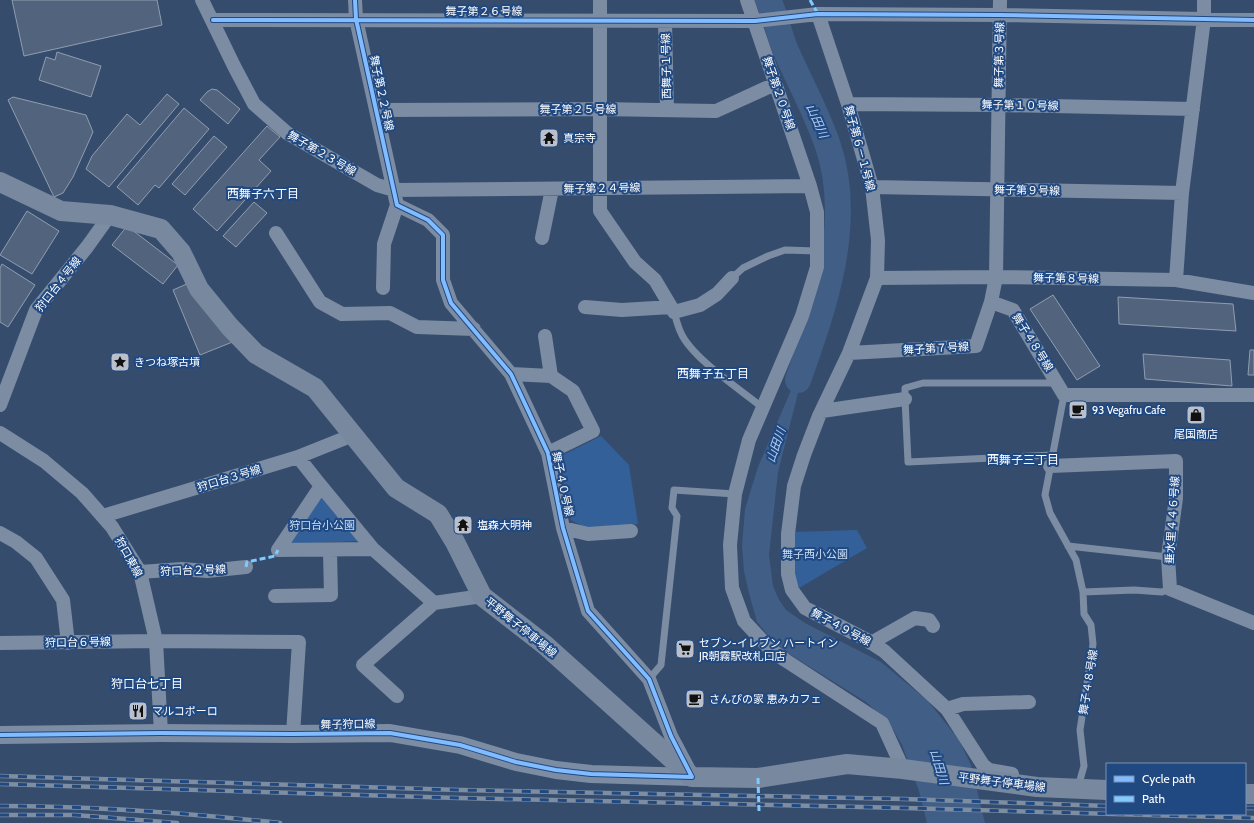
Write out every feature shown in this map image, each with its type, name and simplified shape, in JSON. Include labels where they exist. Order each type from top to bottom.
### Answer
[{"type":"main road","name":"平野舞子停車場線","points":[[0,182],[62,211],[110,215],[161,229],[181,252],[199,289],[230,327],[256,354],[316,388],[396,488],[438,514],[455,542],[482,596],[545,645],[692,777],[758,778],[847,764],[903,769],[1037,787],[1106,790]]},
{"type":"street","name":"舞子第２３号線","points":[[202,0],[254,104],[287,133],[377,185],[394,190]]},
{"type":"street","name":"舞子第２２号線","points":[[356,0],[356,20],[394,190]]},
{"type":"street","points":[[600,0],[600,211],[635,262],[655,280],[673,310]]},
{"type":"street","name":"舞子第２０号線","points":[[747,0],[810,186],[817,212],[817,267],[802,316],[749,440],[735,494],[730,545],[732,588],[744,621],[770,649],[882,723],[903,769]]},
{"type":"street","name":"舞子第３号線","points":[[996,277],[1000,0]]},
{"type":"street","points":[[1176,280],[1182,193],[1204,19],[1204,0]]},
{"type":"street","name":"舞子第２６号線","points":[[212,20],[600,20],[665,22],[755,21],[818,14],[999,15],[1254,20]]},
{"type":"street","name":"舞子第６－１号線","points":[[818,14],[848,104],[872,187],[878,240],[877,278],[849,353]]},
{"type":"street","name":"西舞子１号線","points":[[665,22],[667,110]]},
{"type":"street","name":"舞子第２５号線","points":[[376,110],[599,109],[716,111],[775,84]]},
{"type":"street","name":"舞子第１０号線","points":[[848,104],[1193,109]]},
{"type":"street","name":"舞子第２４号線","points":[[394,190],[810,186]]},
{"type":"street","name":"舞子第９号線","points":[[872,187],[1182,193]]},
{"type":"street","points":[[542,238],[552,189]]},
{"type":"street","points":[[383,288],[384,244],[398,206],[394,190]]},
{"type":"street","name":"舞子４０号線","points":[[398,206],[428,220],[442,235],[443,280],[451,303],[511,374],[548,454],[563,528],[588,611],[649,679],[671,736],[692,777]]},
{"type":"street","name":"狩口台４号線","points":[[0,404],[36,310],[87,247],[110,215]]},
{"type":"street","points":[[276,233],[320,302],[342,314],[390,313],[417,327],[474,329]]},
{"type":"street","name":"舞子第８号線","points":[[877,278],[996,277],[1176,280],[1254,294]]},
{"type":"street","name":"舞子第７号線","points":[[849,353],[976,346],[991,302],[996,277]]},
{"type":"street","points":[[585,307],[622,310],[673,310],[700,305],[717,294],[732,278]]},
{"type":"street","name":"舞子４８号線","points":[[991,302],[1013,310],[1061,389]]},
{"type":"street","points":[[544,336],[551,376]]},
{"type":"street","name":"舞子４９号線","points":[[849,353],[822,411],[804,455],[794,486],[788,534],[788,574],[792,590],[805,608],[884,651],[946,709],[982,765],[989,770],[1027,776],[1037,787]]},
{"type":"street","points":[[511,374],[551,376],[573,391],[594,430],[548,454]]},
{"type":"street","points":[[1061,389],[1254,395]]},
{"type":"street","points":[[822,411],[904,399]]},
{"type":"street","name":"狩口東線","points":[[0,433],[44,461],[82,493],[104,516],[140,572],[156,641],[161,733]]},
{"type":"street","name":"狩口台３号線","points":[[104,516],[298,457],[353,435]]},
{"type":"street","points":[[298,457],[373,550],[434,603]]},
{"type":"street","name":"垂水里４４６号線","points":[[1051,460],[1176,461],[1176,498],[1168,557],[1170,589]]},
{"type":"street","points":[[321,486],[278,550],[373,550]]},
{"type":"street","points":[[563,528],[588,534],[631,531]]},
{"type":"street","points":[[0,533],[16,542],[36,558],[63,600],[68,643]]},
{"type":"street","points":[[275,596],[331,595],[330,551]]},
{"type":"street","name":"狩口台２号線","points":[[140,572],[182,569],[207,571],[246,567]]},
{"type":"street","points":[[1170,589],[1254,623]]},
{"type":"street","points":[[397,696],[363,665],[434,603],[482,596]]},
{"type":"street","points":[[871,643],[915,618],[929,620],[933,626]]},
{"type":"street","name":"狩口台６号線","points":[[0,643],[156,641],[299,642],[293,734]]},
{"type":"street","points":[[946,709],[962,704],[1029,702]]},
{"type":"street","name":"舞子狩口線","points":[[0,735],[390,733],[460,744],[516,762],[556,770],[590,774],[692,777]]},
{"type":"lane","points":[[732,278],[743,268],[785,250],[817,250]]},
{"type":"lane","points":[[673,310],[681,334],[692,349],[709,366],[763,408]]},
{"type":"lane","points":[[1051,460],[908,462],[904,399],[905,388],[923,383],[1061,389]]},
{"type":"lane","name":"舞子４８号線","points":[[1061,389],[1045,495],[1050,513],[1076,560],[1082,592],[1084,614],[1091,626],[1094,644],[1080,730],[1084,766],[1077,789]]},
{"type":"lane","points":[[649,679],[661,665],[677,516],[672,508],[674,490],[735,494]]},
{"type":"lane","points":[[1068,546],[1168,557]]},
{"type":"lane","points":[[1082,592],[1134,590],[1162,592],[1170,589]]},
{"type":"green space","points":[[601,436],[629,465],[638,524],[588,529],[571,520],[559,457]]},
{"type":"green space","name":"狩口台小公園","points":[[322,496],[358,541],[287,544]]},
{"type":"green space","name":"舞子西小公園","points":[[857,530],[867,548],[799,588],[792,574],[794,532]]},
{"type":"water","points":[[810,346],[778,472],[769,555],[773,586],[778,598],[786,610],[805,623],[881,662],[928,701],[959,740],[971,765],[985,823],[927,823],[919,791],[902,745],[894,731],[883,717],[866,702],[778,647],[757,622],[744,571],[742,546],[745,509],[758,467]]},
{"type":"building","points":[[12,0],[157,0],[162,25],[24,56]]},
{"type":"building","points":[[57,52],[101,66],[91,97],[39,80],[46,57],[55,60]]},
{"type":"building","points":[[212,89],[217,90],[240,109],[228,124],[200,100]]},
{"type":"building","points":[[167,94],[179,104],[109,187],[86,169],[92,156],[127,114],[140,125]]},
{"type":"building","points":[[13,97],[86,115],[93,132],[73,177],[63,193],[54,197],[8,100]]},
{"type":"building","points":[[184,108],[209,129],[159,188],[155,185],[138,205],[117,187]]},
{"type":"building","points":[[267,126],[280,137],[259,160],[271,171],[217,231],[193,209]]},
{"type":"building","points":[[214,136],[227,147],[185,195],[172,184]]},
{"type":"building","points":[[254,202],[267,213],[236,247],[223,236]]},
{"type":"building","points":[[27,211],[59,231],[32,274],[0,255]]},
{"type":"building","points":[[127,226],[178,265],[163,284],[112,245]]},
{"type":"building","points":[[2,264],[35,285],[8,327],[0,322],[0,268]]},
{"type":"building","points":[[189,283],[235,341],[200,355],[173,290]]},
{"type":"building","points":[[1053,295],[1100,366],[1077,380],[1030,309]]},
{"type":"building","points":[[1118,297],[1233,304],[1236,331],[1119,324]]},
{"type":"building","points":[[1250,350],[1254,350],[1254,375],[1248,375]]},
{"type":"building","points":[[1143,354],[1230,360],[1232,386],[1145,379]]},
{"type":"waterway","name":"山田川","points":[[768,0],[786,51],[824,134],[835,175],[838,205],[837,235],[826,294],[798,380]]},
{"type":"railway","points":[[0,776],[460,790],[904,799],[1106,806]]},
{"type":"railway","points":[[0,784],[458,798],[1106,814]]},
{"type":"railway","points":[[0,806],[70,807],[140,811],[280,823]]},
{"type":"railway","points":[[1246,808],[1254,808]]},
{"type":"railway","points":[[0,815],[75,815],[177,823]]},
{"type":"railway","points":[[1149,815],[1254,818]]},
{"type":"marked path","points":[[810,0],[818,14]]},
{"type":"marked path","points":[[246,567],[247,562],[275,556],[278,550]]},
{"type":"marked path","points":[[758,778],[759,811]]},
{"type":"cycle path","points":[[0,735],[390,733],[460,745],[516,762],[556,770],[591,774],[692,777],[671,736],[649,679],[588,611],[563,528],[548,453],[511,374],[451,303],[443,280],[443,235],[428,220],[397,205],[356,19],[355,0]]},
{"type":"cycle path","points":[[213,20],[755,21],[818,14],[999,15],[1254,20]]},
{"type":"place","name":"真宗寺","points":[[549,138]]},
{"type":"place","name":"きつね塚古墳","points":[[120,362]]},
{"type":"place","name":"93 Vegafru Cafe","points":[[1078,410]]},
{"type":"place","name":"尾国商店","points":[[1196,415]]},
{"type":"place","name":"塩森大明神","points":[[463,525]]},
{"type":"place","name":"セブン-イレブン ハートイン JR朝霧駅改札口店","points":[[685,649]]},
{"type":"place","name":"さんぴの家 恵みカフェ","points":[[695,699]]},
{"type":"place","name":"マルコポーロ","points":[[138,711]]},
{"type":"district","name":"西舞子六丁目","points":[[263,194]]},
{"type":"district","name":"西舞子五丁目","points":[[713,374]]},
{"type":"district","name":"西舞子三丁目","points":[[1023,460]]},
{"type":"district","name":"狩口台七丁目","points":[[147,684]]}]
